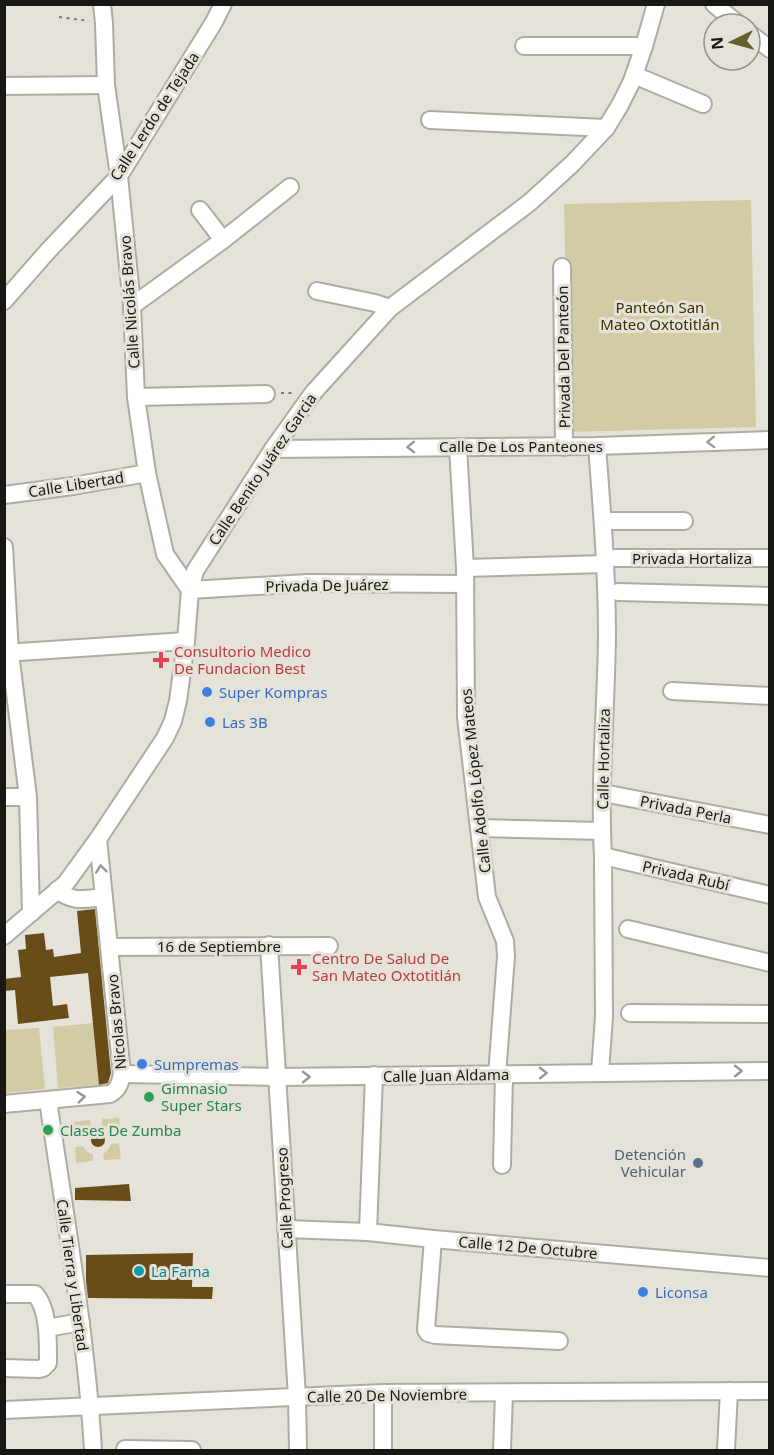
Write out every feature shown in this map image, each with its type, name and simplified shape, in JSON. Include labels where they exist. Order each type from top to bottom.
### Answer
[{"type":"street","name":"Calle Nicolás Bravo","points":[[102,4],[106,85],[132,306],[136,397],[147,473],[165,554],[190,590]]},
{"type":"street","name":"Calle Lerdo de Tejada","points":[[4,301],[118,176],[214,22],[222,4]]},
{"type":"street","name":"Calle Benito Juárez Garcia","points":[[4,936],[66,883],[165,738],[173,721],[178,701],[190,590],[195,571],[273,449],[314,393],[390,308],[529,203],[572,164],[606,128],[634,75],[656,4]]},
{"type":"street","points":[[524,46],[644,46]]},
{"type":"street","points":[[634,75],[703,104]]},
{"type":"street","points":[[4,86],[106,85]]},
{"type":"street","points":[[430,120],[606,128]]},
{"type":"street","points":[[132,306],[223,240],[290,187]]},
{"type":"street","points":[[200,210],[223,240]]},
{"type":"street","name":"Privada Del Panteón","points":[[562,267],[564,447]]},
{"type":"street","points":[[317,291],[390,308]]},
{"type":"street","points":[[136,397],[266,394]]},
{"type":"street","name":"Calle De Los Panteones","points":[[273,449],[564,447],[770,440]]},
{"type":"street","name":"Calle Hortaliza","points":[[597,446],[603,521],[610,561],[606,593],[602,831],[604,1017],[600,1072]]},
{"type":"street","name":"Calle Adolfo López Mateos","points":[[458,447],[465,576],[466,717],[487,897],[505,941],[506,956],[500,1074],[502,1165]]},
{"type":"street","name":"Calle Libertad","points":[[4,495],[147,473]]},
{"type":"street","points":[[603,521],[684,521]]},
{"type":"street","points":[[4,547],[7,653],[28,797],[31,913]]},
{"type":"street","name":"Privada Hortaliza","points":[[465,576],[610,561],[770,558]]},
{"type":"street","name":"Privada De Juárez","points":[[190,590],[465,576]]},
{"type":"street","points":[[618,592],[770,596]]},
{"type":"street","points":[[7,653],[186,641]]},
{"type":"street","points":[[672,691],[770,696]]},
{"type":"street","name":"Privada Perla","points":[[603,793],[770,825]]},
{"type":"street","points":[[4,797],[28,797]]},
{"type":"street","points":[[479,828],[602,831]]},
{"type":"street","name":"Nicolas Bravo","points":[[4,1104],[110,1094],[120,1084],[122,1074],[98,839]]},
{"type":"street","name":"Privada Rubí","points":[[603,856],[770,894]]},
{"type":"street","points":[[57,890],[76,900],[104,897]]},
{"type":"street","points":[[628,929],[770,963]]},
{"type":"street","name":"Calle Progreso","points":[[268,945],[297,1397],[298,1450]]},
{"type":"street","name":"16 de Septiembre","points":[[109,946],[329,946]]},
{"type":"street","points":[[630,1013],[770,1014]]},
{"type":"street","name":"Calle Juan Aldama","points":[[122,1074],[277,1077],[770,1071]]},
{"type":"street","points":[[368,1232],[374,1076]]},
{"type":"street","name":"Calle Tierra y Libertad","points":[[48,1100],[81,1322],[93,1450]]},
{"type":"street","name":"Calle 12 De Octubre","points":[[286,1229],[368,1232],[770,1268]]},
{"type":"street","points":[[433,1239],[426,1330],[428,1332],[435,1335],[559,1341]]},
{"type":"street","points":[[4,1294],[35,1294],[37,1296],[47,1328],[48,1363],[39,1369],[4,1368]]},
{"type":"street","points":[[47,1328],[81,1322]]},
{"type":"street","points":[[726,1450],[729,1391]]},
{"type":"street","name":"Calle 20 De Noviembre","points":[[4,1410],[383,1393],[770,1391]]},
{"type":"street","points":[[383,1393],[383,1450]]},
{"type":"street","points":[[502,1450],[504,1393]]},
{"type":"street","points":[[125,1449],[192,1450]]},
{"type":"path","points":[[59,17],[104,22]]},
{"type":"path","points":[[266,394],[314,393]]},
{"type":"green space","name":"Panteón San Mateo Oxtotitlán","points":[[751,200],[756,427],[569,432],[564,204]]},
{"type":"green space","points":[[93,1023],[99,1085],[58,1088],[53,1027]]},
{"type":"green space","points":[[39,1028],[45,1089],[5,1093],[5,1030]]},
{"type":"green space","points":[[119,1118],[120,1134],[111,1134],[102,1126],[102,1119]]},
{"type":"green space","points":[[90,1120],[91,1127],[83,1137],[75,1138],[73,1122]]},
{"type":"green space","points":[[119,1143],[121,1159],[104,1160],[103,1154],[111,1144]]},
{"type":"green space","points":[[83,1146],[93,1155],[93,1161],[76,1163],[75,1147]]},
{"type":"building","points":[[95,909],[111,1073],[108,1083],[99,1085],[88,973],[50,977],[53,1006],[67,1004],[69,1018],[18,1024],[15,990],[4,991],[4,979],[21,977],[18,950],[26,949],[25,935],[44,933],[46,950],[53,949],[54,957],[81,953],[77,911]]},
{"type":"building","points":[[95,1133],[101,1133],[105,1140],[101,1147],[95,1147],[91,1143],[91,1137]]},
{"type":"building","points":[[129,1184],[131,1201],[75,1200],[75,1188]]},
{"type":"building","name":"La Fama","points":[[193,1253],[192,1287],[213,1287],[212,1299],[88,1298],[86,1255]]},
{"type":"place","name":"Consultorio Medico De Fundacion Best","points":[[161,660]]},
{"type":"place","name":"Super Kompras","points":[[207,692]]},
{"type":"place","name":"Las 3B","points":[[210,722]]},
{"type":"place","name":"Centro De Salud De San Mateo Oxtotitlán","points":[[299,967]]},
{"type":"place","name":"Sumpremas","points":[[142,1064]]},
{"type":"place","name":"Gimnasio Super Stars","points":[[149,1097]]},
{"type":"place","name":"Clases De Zumba","points":[[48,1130]]},
{"type":"place","name":"Detención Vehicular","points":[[698,1163]]},
{"type":"place","name":"La Fama","points":[[139,1271]]},
{"type":"place","name":"Liconsa","points":[[643,1292]]}]
